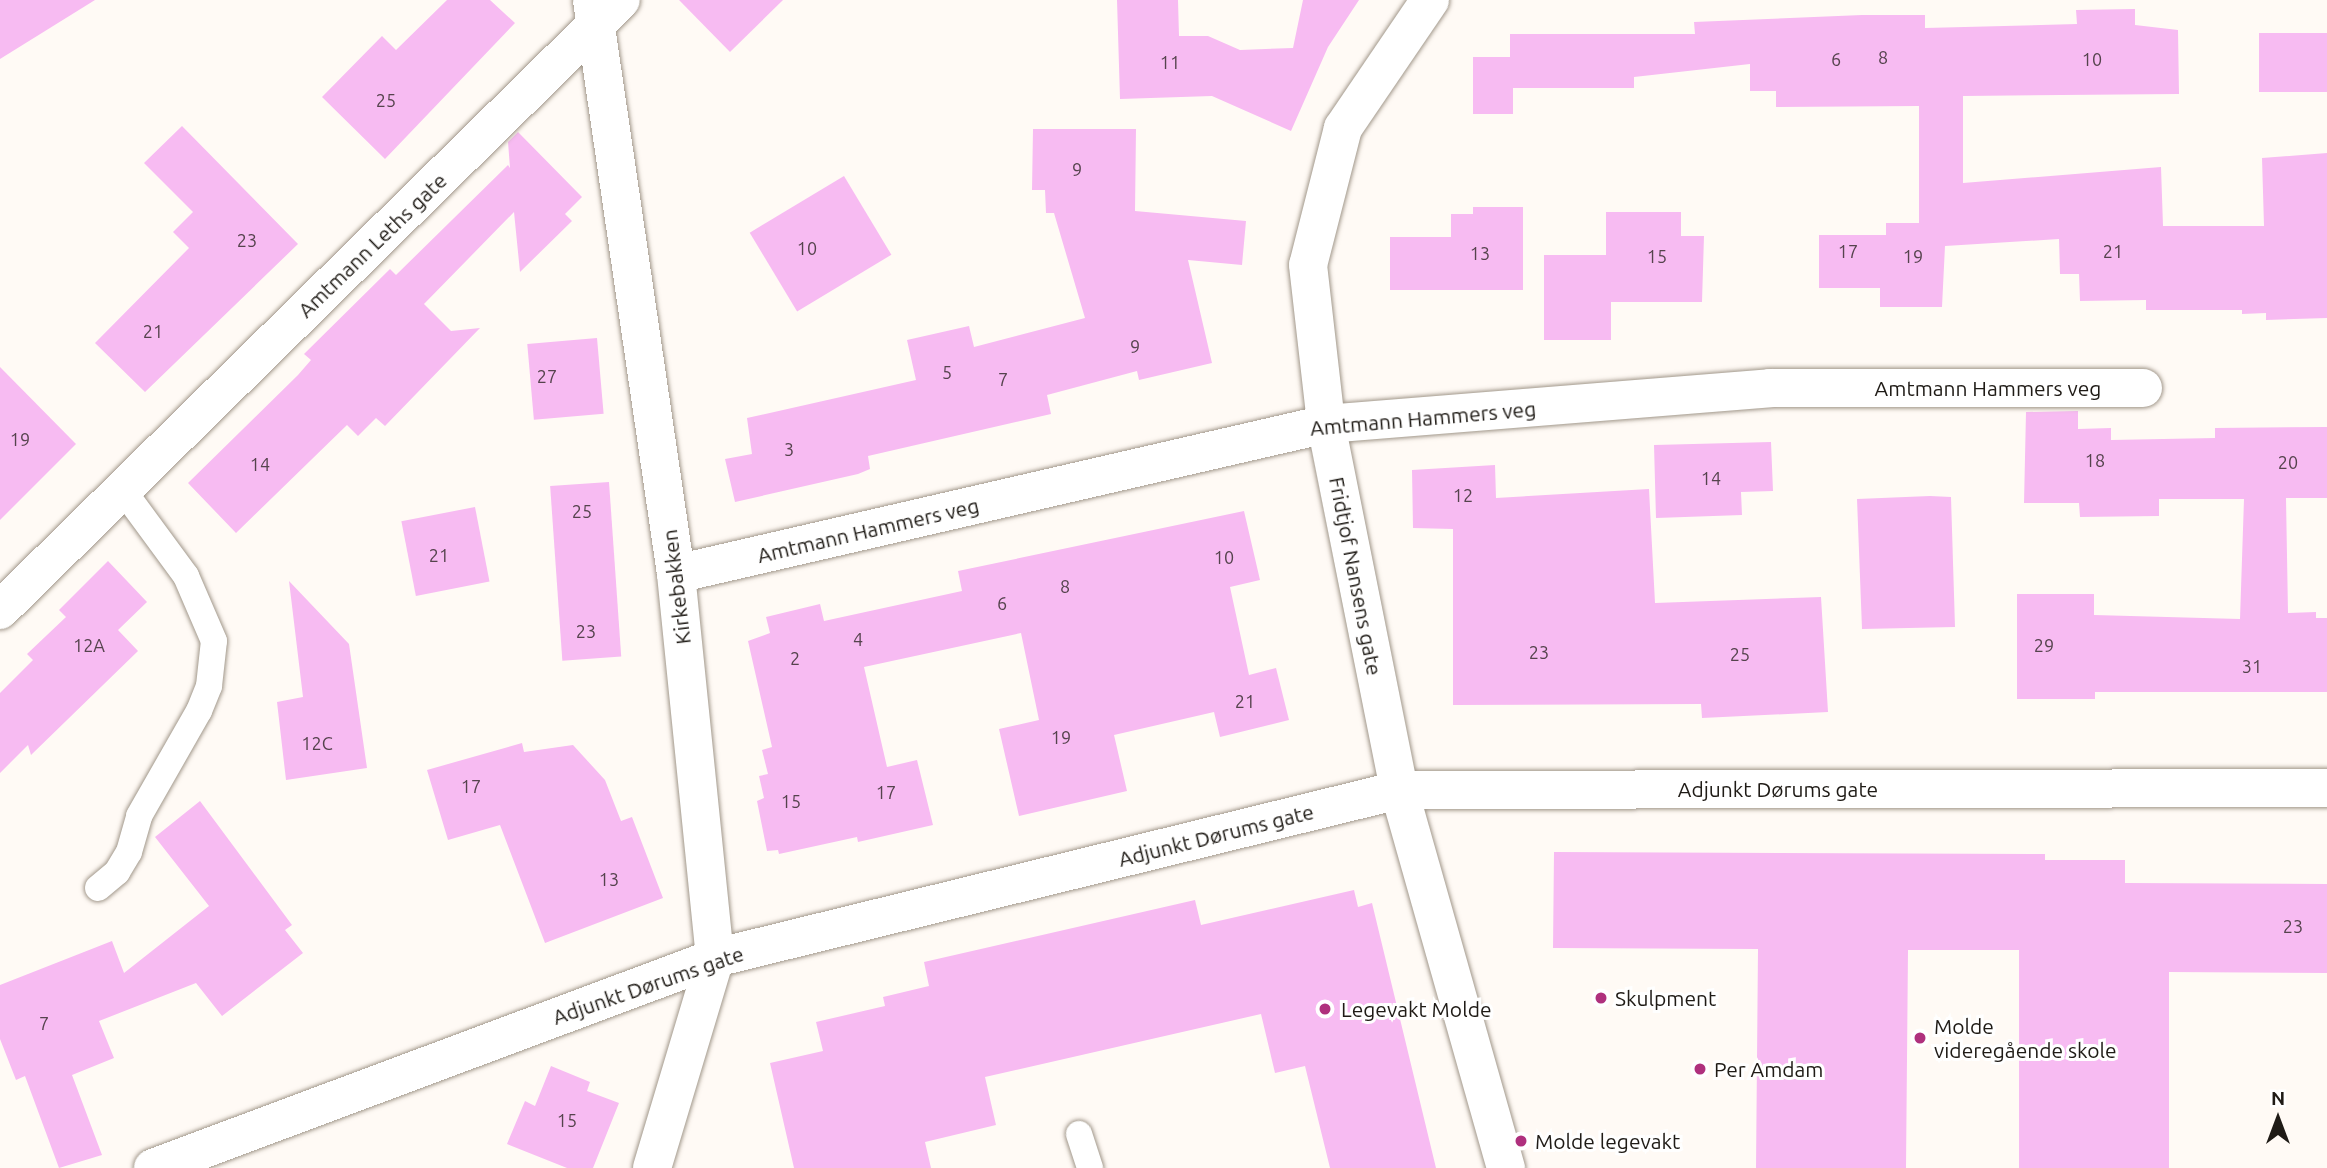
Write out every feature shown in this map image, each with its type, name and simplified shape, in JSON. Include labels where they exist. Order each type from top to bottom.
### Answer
[{"type":"street","name":"Fridtjof Nansens gate","points":[[1430,0],[1343,128],[1308,265],[1326,424],[1399,790],[1506,1168]]},
{"type":"street","name":"Amtmann Leths gate","points":[[0,610],[603,9]]},
{"type":"street","name":"Kirkebakken","points":[[603,9],[676,574],[715,958],[652,1168]]},
{"type":"street","name":"Amtmann Hammers veg","points":[[676,574],[1326,424],[1770,388],[2143,388]]},
{"type":"street","name":"Adjunkt Dørums gate","points":[[153,1168],[715,958],[1399,790],[2327,788]]},
{"type":"lane","points":[[99,888],[117,872],[129,852],[139,816],[199,711],[209,686],[213,650],[207,621],[191,584],[140,508],[122,489]]},
{"type":"lane","points":[[1079,1134],[1090,1168]]},
{"type":"building","points":[[0,0],[95,0],[0,59]]},
{"type":"building","points":[[447,0],[490,0],[515,23],[385,159],[322,97],[382,36],[396,50]]},
{"type":"building","points":[[679,0],[783,0],[730,52]]},
{"type":"building","points":[[1117,0],[1178,0],[1179,36],[1208,36],[1240,50],[1293,48],[1303,0],[1359,0],[1328,47],[1291,131],[1212,96],[1120,99]]},
{"type":"building","points":[[2135,9],[2135,25],[2178,30],[2179,94],[1963,96],[1963,183],[2161,167],[2163,226],[2264,226],[2262,158],[2327,153],[2327,318],[2266,320],[2266,313],[2242,314],[2242,310],[2146,310],[2146,300],[2080,301],[2079,274],[2060,274],[2059,239],[1945,246],[1942,307],[1880,307],[1880,288],[1819,288],[1819,235],[1886,235],[1886,223],[1919,223],[1919,106],[1776,107],[1776,91],[1750,91],[1750,64],[1634,77],[1634,88],[1513,88],[1513,114],[1473,114],[1473,57],[1510,57],[1510,34],[1695,34],[1694,22],[1862,15],[1925,15],[1925,28],[2077,24],[2076,10]]},
{"type":"building","points":[[2259,33],[2327,33],[2327,92],[2259,92]]},
{"type":"building","points":[[182,126],[298,244],[145,392],[95,343],[189,248],[173,232],[193,212],[144,163]]},
{"type":"building","points":[[1033,129],[1136,129],[1135,211],[1246,221],[1242,265],[1188,260],[1212,363],[1139,380],[1137,371],[1047,395],[1051,414],[868,456],[870,469],[858,474],[735,502],[725,459],[752,454],[747,418],[916,380],[907,340],[969,326],[974,347],[1085,318],[1054,213],[1046,213],[1045,190],[1032,190]]},
{"type":"building","points":[[518,132],[582,197],[565,214],[572,221],[520,272],[514,212],[424,304],[451,331],[480,328],[385,426],[376,418],[358,436],[347,425],[236,533],[188,483],[298,375],[311,360],[304,354],[390,269],[396,275],[508,165],[510,168],[508,142]]},
{"type":"building","points":[[844,176],[891,255],[797,312],[750,233]]},
{"type":"building","points":[[1473,207],[1523,207],[1523,290],[1390,290],[1390,237],[1451,237],[1451,214],[1473,214]]},
{"type":"building","points":[[1606,212],[1681,212],[1681,236],[1704,236],[1702,302],[1611,302],[1611,340],[1544,340],[1544,255],[1606,255]]},
{"type":"building","points":[[597,338],[604,414],[534,420],[527,344]]},
{"type":"building","points":[[0,367],[76,444],[0,520]]},
{"type":"building","points":[[2078,411],[2078,429],[2111,428],[2111,440],[2215,438],[2215,428],[2327,427],[2327,498],[2286,498],[2288,613],[2316,612],[2316,618],[2327,618],[2327,692],[2095,692],[2095,699],[2017,699],[2017,594],[2094,594],[2094,615],[2240,619],[2244,499],[2159,499],[2159,516],[2080,517],[2079,503],[2024,503],[2026,412]]},
{"type":"building","points":[[1771,442],[1773,491],[1741,492],[1742,515],[1656,518],[1654,445]]},
{"type":"building","points":[[1495,465],[1496,498],[1649,489],[1655,603],[1821,597],[1828,712],[1702,718],[1701,704],[1453,705],[1453,529],[1413,528],[1412,470]]},
{"type":"building","points":[[609,482],[621,657],[562,661],[550,486]]},
{"type":"building","points":[[1951,497],[1955,627],[1862,629],[1857,499]]},
{"type":"building","points":[[475,507],[490,582],[416,596],[401,521]]},
{"type":"building","points":[[1244,511],[1260,580],[1230,587],[1249,675],[1276,668],[1289,720],[1220,737],[1214,712],[1114,735],[1127,791],[1019,816],[999,729],[1039,720],[1021,633],[864,667],[887,767],[917,760],[933,825],[858,842],[857,837],[779,854],[778,850],[767,851],[757,801],[764,798],[759,776],[768,774],[762,750],[772,747],[748,641],[770,633],[766,617],[820,604],[824,621],[962,591],[958,571]]},
{"type":"building","points":[[108,561],[147,602],[118,630],[138,651],[31,755],[28,745],[0,773],[0,693],[33,660],[27,654],[66,617],[59,610]]},
{"type":"building","points":[[289,581],[349,644],[367,768],[286,780],[277,702],[303,697]]},
{"type":"building","points":[[522,743],[524,752],[573,745],[605,780],[621,821],[632,817],[663,898],[545,943],[500,825],[448,840],[427,770]]},
{"type":"building","points":[[200,801],[292,925],[285,930],[303,953],[222,1016],[196,983],[99,1021],[114,1058],[72,1075],[102,1155],[59,1168],[25,1076],[16,1080],[0,1039],[0,985],[112,941],[124,973],[209,906],[155,837]]},
{"type":"building","points":[[1554,852],[2045,854],[2045,860],[2125,860],[2125,883],[2327,884],[2327,973],[2169,972],[2169,1168],[2019,1168],[2019,950],[1908,950],[1906,1168],[1756,1168],[1758,949],[1553,948]]},
{"type":"building","points":[[1354,890],[1358,907],[1372,903],[1436,1168],[1330,1168],[1305,1066],[1275,1073],[1261,1014],[985,1077],[996,1125],[925,1142],[931,1168],[794,1168],[770,1063],[823,1051],[816,1022],[885,1006],[883,997],[929,986],[924,962],[1195,900],[1201,925]]},
{"type":"building","points":[[551,1066],[590,1082],[587,1091],[619,1103],[593,1168],[567,1168],[507,1144],[525,1101],[535,1106]]},
{"type":"place","name":"Skulpment","points":[[1601,998]]},
{"type":"place","name":"Legevakt Molde","points":[[1325,1009]]},
{"type":"place","name":"Molde videregående skole","points":[[1920,1038]]},
{"type":"place","name":"Per Amdam","points":[[1700,1069]]},
{"type":"place","name":"Molde legevakt","points":[[1521,1141]]}]
